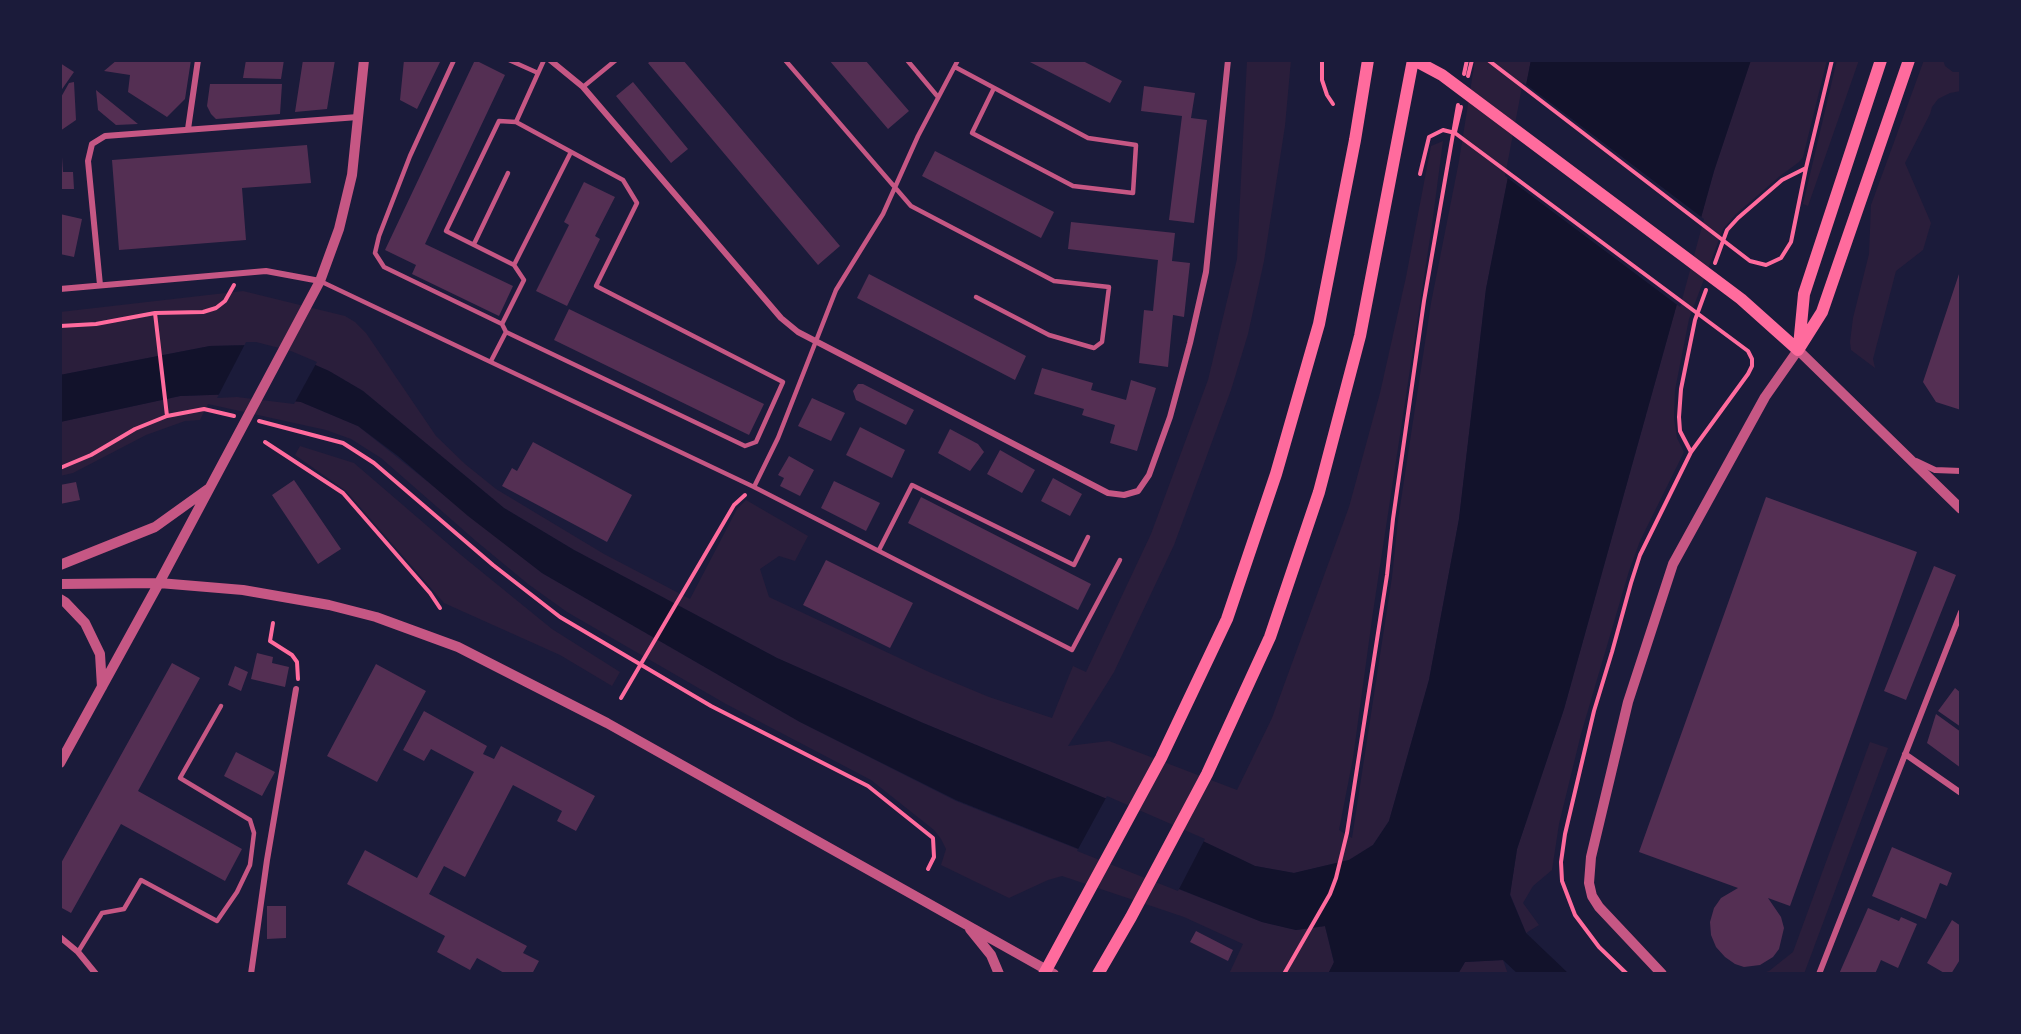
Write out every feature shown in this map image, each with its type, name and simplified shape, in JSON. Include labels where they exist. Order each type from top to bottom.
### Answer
[{"type":"main road","points":[[1049,973],[1161,758],[1227,619],[1276,474],[1319,324],[1355,141],[1368,60]]},
{"type":"main road","points":[[1098,974],[1207,774],[1270,637],[1319,492],[1360,336],[1414,60],[1442,75],[1741,299],[1798,350]]},
{"type":"main road","points":[[1798,350],[1804,294],[1881,60]]},
{"type":"main road","points":[[1798,350],[1822,312],[1909,60]]},
{"type":"street","points":[[188,129],[198,60]]},
{"type":"street","points":[[60,763],[211,487],[320,281],[339,229],[352,175],[364,60]]},
{"type":"street","points":[[550,60],[583,87],[781,318],[798,332],[1108,493],[1124,495],[1138,491],[1149,475],[1170,417],[1190,343],[1206,272],[1228,60]]},
{"type":"street","points":[[100,285],[88,161],[92,144],[105,136],[358,117]]},
{"type":"street","points":[[60,289],[266,271],[320,281]]},
{"type":"street","points":[[1662,974],[1599,907],[1589,883],[1591,857],[1628,702],[1673,564],[1765,397],[1798,350],[1961,509]]},
{"type":"street","points":[[1905,454],[1935,470],[1961,471]]},
{"type":"street","points":[[60,566],[154,527],[211,487]]},
{"type":"street","points":[[60,584],[159,583],[243,590],[329,605],[376,617],[458,647],[607,723],[1049,973]]},
{"type":"street","points":[[60,600],[65,602],[85,623],[100,654],[102,687]]},
{"type":"street","points":[[1820,974],[1961,612]]},
{"type":"street","points":[[251,974],[267,860],[297,689]]},
{"type":"street","points":[[1905,754],[1961,793]]},
{"type":"street","points":[[966,925],[991,955],[999,974]]},
{"type":"street","points":[[60,937],[78,952],[96,974]]},
{"type":"lane","points":[[454,60],[410,156],[379,236],[375,253],[384,267],[502,324],[506,332],[746,446],[756,442],[783,382],[596,286],[637,203],[623,180],[516,122],[499,121],[446,231],[514,265],[524,280],[502,324]]},
{"type":"lane","points":[[509,60],[538,73]]},
{"type":"lane","points":[[516,122],[544,60]]},
{"type":"lane","points":[[583,87],[616,60]]},
{"type":"lane","points":[[785,60],[911,206],[1054,281],[1109,287],[1102,342],[1094,348],[1049,335],[976,297]]},
{"type":"lane","points":[[907,60],[939,97]]},
{"type":"lane","points":[[754,487],[778,438],[836,290],[869,240],[918,136],[958,60]]},
{"type":"lane","points":[[955,67],[1088,138],[1136,145],[1133,193],[1073,186],[972,132],[994,88]]},
{"type":"lane","points":[[514,265],[572,152]]},
{"type":"lane","points":[[474,244],[508,173]]},
{"type":"lane","points":[[320,281],[754,487],[1072,650],[1120,560]]},
{"type":"lane","points":[[491,361],[506,332]]},
{"type":"lane","points":[[879,550],[912,485],[1074,565],[1088,537]]},
{"type":"lane","points":[[78,952],[102,913],[124,909],[141,879],[217,921],[237,892],[250,865],[254,833],[250,820],[180,778],[221,706]]},
{"type":"path","points":[[1322,60],[1322,80],[1333,104]]},
{"type":"path","points":[[1488,60],[1750,261],[1766,265],[1781,258],[1791,242],[1806,168],[1833,60]]},
{"type":"path","points":[[1420,174],[1429,137],[1443,130],[1455,132],[1748,351],[1752,359],[1752,366],[1690,453],[1640,555],[1594,711],[1565,834],[1561,862],[1562,881],[1575,915],[1599,947],[1627,974]]},
{"type":"path","points":[[1284,974],[1330,894],[1347,833],[1387,575],[1414,371],[1450,144]]},
{"type":"path","points":[[1727,230],[1782,180],[1806,168]]},
{"type":"path","points":[[60,326],[96,324],[155,314],[203,312],[216,308],[225,301],[234,285]]},
{"type":"path","points":[[155,314],[167,416]]},
{"type":"path","points":[[1690,453],[1680,430],[1678,417],[1695,320]]},
{"type":"path","points":[[60,468],[92,455],[135,429],[167,416],[204,409],[237,416]]},
{"type":"path","points":[[259,421],[343,443],[374,463],[493,565],[560,617],[711,706],[868,786],[933,838],[934,857],[928,869]]},
{"type":"path","points":[[265,442],[343,493],[430,593],[440,608]]},
{"type":"path","points":[[621,698],[734,505],[754,487]]},
{"type":"path","points":[[273,623],[270,641],[292,654],[297,662],[297,689]]},
{"type":"shaded area","points":[[1247,60],[1291,60],[1285,126],[1264,261],[1248,334],[1231,390],[1174,545],[1114,672],[1068,746],[1109,741],[1237,790],[1272,718],[1349,507],[1380,393],[1406,277],[1431,146],[1443,141],[1353,758],[1339,830],[1352,838],[1431,303],[1459,161],[1475,60],[1531,60],[1486,289],[1459,519],[1429,680],[1389,821],[1373,845],[1349,860],[1294,873],[1255,866],[1165,823],[923,723],[777,658],[574,550],[504,508],[363,391],[329,371],[290,354],[255,345],[210,346],[60,375],[60,312],[243,291],[345,316],[366,333],[436,436],[465,464],[496,489],[604,554],[690,599],[737,509],[746,500],[808,536],[795,561],[779,556],[760,569],[769,597],[929,672],[989,697],[1052,718],[1073,666],[1086,672],[1151,534],[1208,380],[1237,259]]},
{"type":"shaded area","points":[[1531,60],[1751,60],[1714,171],[1564,709],[1517,849],[1510,895],[1526,933],[1569,974],[1518,974],[1503,960],[1465,962],[1458,974],[1328,974],[1334,962],[1325,926],[1296,930],[1262,922],[956,800],[800,722],[542,573],[358,426],[301,402],[237,394],[180,396],[60,422],[60,375],[210,346],[255,345],[290,354],[329,371],[363,391],[504,508],[574,550],[777,658],[923,723],[1165,823],[1255,866],[1294,873],[1349,860],[1373,845],[1389,821],[1429,680],[1459,519],[1486,289]]},
{"type":"shaded area","points":[[1751,60],[1827,60],[1803,157],[1736,214],[1723,229],[1689,319],[1675,390],[1674,418],[1677,438],[1684,452],[1640,541],[1629,571],[1581,734],[1559,824],[1552,870],[1533,886],[1523,903],[1539,925],[1526,933],[1510,894],[1517,849],[1564,709],[1714,171]]},
{"type":"shaded area","points":[[1837,60],[1859,60],[1808,206],[1803,204]]},
{"type":"shaded area","points":[[1924,60],[1943,60],[1945,66],[1953,72],[1961,72],[1961,91],[1938,99],[1905,163],[1931,223],[1923,250],[1896,271],[1873,359],[1875,368],[1851,350],[1853,318],[1869,254],[1871,205]]},
{"type":"shaded area","points":[[237,394],[301,402],[358,426],[542,573],[800,722],[956,801],[1262,922],[1296,930],[1325,926],[1334,963],[1328,974],[1229,974],[1243,944],[1184,917],[1062,876],[1009,898],[941,865],[946,849],[934,830],[871,780],[726,704],[567,612],[528,584],[476,541],[381,458],[351,439],[326,430],[208,404],[200,420],[185,421],[146,435],[73,473],[60,476],[60,422],[180,396]]},
{"type":"shaded area","points":[[300,446],[354,463],[552,629],[620,672],[612,686],[560,655],[444,603],[346,491],[295,455]]},
{"type":"shaded area","points":[[1870,742],[1888,748],[1804,974],[1760,974],[1769,971],[1793,952]]},
{"type":"shaded area","points":[[1503,960],[1508,974],[1458,974],[1465,962]]},
{"type":"pier","points":[[1523,82],[1704,219],[1680,307],[1505,176]]},
{"type":"pier","points":[[246,342],[256,342],[291,351],[317,362],[294,404],[237,397],[217,398]]},
{"type":"pier","points":[[1107,796],[1205,839],[1178,891],[1077,851]]},
{"type":"building","points":[[117,60],[191,60],[185,99],[167,117],[128,92],[130,75],[104,71]]},
{"type":"building","points":[[246,60],[284,60],[281,79],[243,78]]},
{"type":"building","points":[[303,60],[335,60],[327,109],[295,112]]},
{"type":"building","points":[[404,60],[441,60],[417,109],[400,100]]},
{"type":"building","points":[[475,60],[505,75],[425,244],[513,286],[499,316],[412,274],[416,265],[385,250]]},
{"type":"building","points":[[652,60],[683,60],[840,246],[818,265],[648,63]]},
{"type":"building","points":[[829,60],[865,60],[909,111],[888,129]]},
{"type":"building","points":[[1026,60],[1081,60],[1122,81],[1110,103]]},
{"type":"building","points":[[60,63],[74,72],[60,92]]},
{"type":"building","points":[[74,82],[76,120],[60,131],[60,99],[69,83]]},
{"type":"building","points":[[633,82],[688,149],[671,163],[616,96]]},
{"type":"building","points":[[210,84],[282,84],[280,114],[216,119],[207,106]]},
{"type":"building","points":[[1144,86],[1195,93],[1191,118],[1207,120],[1194,223],[1169,220],[1182,116],[1141,111]]},
{"type":"building","points":[[96,90],[138,124],[116,125],[98,110]]},
{"type":"building","points":[[307,145],[311,183],[242,188],[246,240],[119,250],[112,160]]},
{"type":"building","points":[[935,151],[1054,212],[1041,238],[922,176]]},
{"type":"building","points":[[60,157],[62,157],[63,172],[73,172],[74,189],[60,189]]},
{"type":"building","points":[[584,182],[615,197],[595,236],[600,239],[567,306],[536,291],[569,225],[564,222]]},
{"type":"building","points":[[60,214],[82,219],[74,257],[60,254]]},
{"type":"building","points":[[1071,222],[1175,233],[1172,261],[1190,263],[1184,317],[1173,315],[1168,367],[1139,363],[1144,310],[1153,311],[1158,260],[1068,249]]},
{"type":"building","points":[[1961,268],[1961,410],[1936,402],[1923,382]]},
{"type":"building","points":[[869,274],[1026,356],[1015,380],[857,298]]},
{"type":"building","points":[[569,309],[764,404],[749,435],[554,340]]},
{"type":"building","points":[[1042,368],[1093,383],[1091,390],[1126,400],[1131,380],[1156,388],[1137,451],[1110,443],[1115,425],[1082,415],[1084,409],[1034,394]]},
{"type":"building","points":[[858,384],[863,384],[914,410],[906,425],[856,400],[853,391]]},
{"type":"building","points":[[812,398],[845,413],[831,441],[798,426]]},
{"type":"building","points":[[860,427],[905,450],[892,478],[846,455]]},
{"type":"building","points":[[950,429],[978,444],[984,452],[970,471],[938,453]]},
{"type":"building","points":[[533,442],[632,495],[607,542],[502,486],[512,468],[517,471]]},
{"type":"building","points":[[1000,450],[1035,470],[1022,493],[987,474]]},
{"type":"building","points":[[789,456],[814,470],[800,496],[780,486],[784,478],[778,475]]},
{"type":"building","points":[[1053,478],[1082,494],[1070,516],[1041,501]]},
{"type":"building","points":[[294,480],[341,549],[318,564],[272,495]]},
{"type":"building","points":[[834,481],[880,503],[866,531],[821,508]]},
{"type":"building","points":[[76,482],[80,500],[60,504],[60,485]]},
{"type":"building","points":[[921,497],[1091,584],[1078,610],[908,523]]},
{"type":"building","points":[[1766,497],[1917,552],[1790,906],[1768,898],[1781,917],[1784,928],[1779,949],[1773,957],[1760,965],[1744,967],[1725,957],[1716,947],[1711,935],[1710,922],[1714,908],[1721,898],[1738,888],[1639,852]]},
{"type":"building","points":[[826,560],[913,603],[890,648],[803,605]]},
{"type":"building","points":[[1934,566],[1956,575],[1906,700],[1884,691]]},
{"type":"building","points":[[257,653],[273,657],[272,663],[289,667],[285,687],[251,679]]},
{"type":"building","points":[[172,663],[200,678],[138,791],[242,849],[225,881],[121,824],[71,913],[60,907],[60,865]]},
{"type":"building","points":[[376,664],[426,691],[377,782],[327,756]]},
{"type":"building","points":[[235,666],[248,672],[241,691],[228,685]]},
{"type":"building","points":[[1955,688],[1961,693],[1961,727],[1938,711]]},
{"type":"building","points":[[424,711],[487,746],[483,754],[494,759],[501,746],[595,796],[576,831],[557,821],[562,811],[513,785],[465,877],[444,866],[429,894],[527,946],[523,953],[539,961],[532,974],[506,974],[477,958],[470,970],[437,952],[445,936],[347,884],[365,850],[417,878],[474,772],[431,749],[424,761],[403,750]]},
{"type":"building","points":[[1936,714],[1961,732],[1961,768],[1927,743]]},
{"type":"building","points":[[236,752],[275,772],[262,796],[224,776]]},
{"type":"building","points":[[1892,847],[1952,873],[1947,886],[1940,883],[1926,919],[1872,896]]},
{"type":"building","points":[[267,906],[286,906],[286,938],[267,939]]},
{"type":"building","points":[[1868,908],[1899,921],[1901,917],[1917,924],[1898,968],[1881,960],[1875,974],[1839,974]]},
{"type":"building","points":[[1952,920],[1961,926],[1961,958],[1951,974],[1946,974],[1927,963]]},
{"type":"building","points":[[1196,931],[1233,950],[1228,961],[1190,942]]}]
